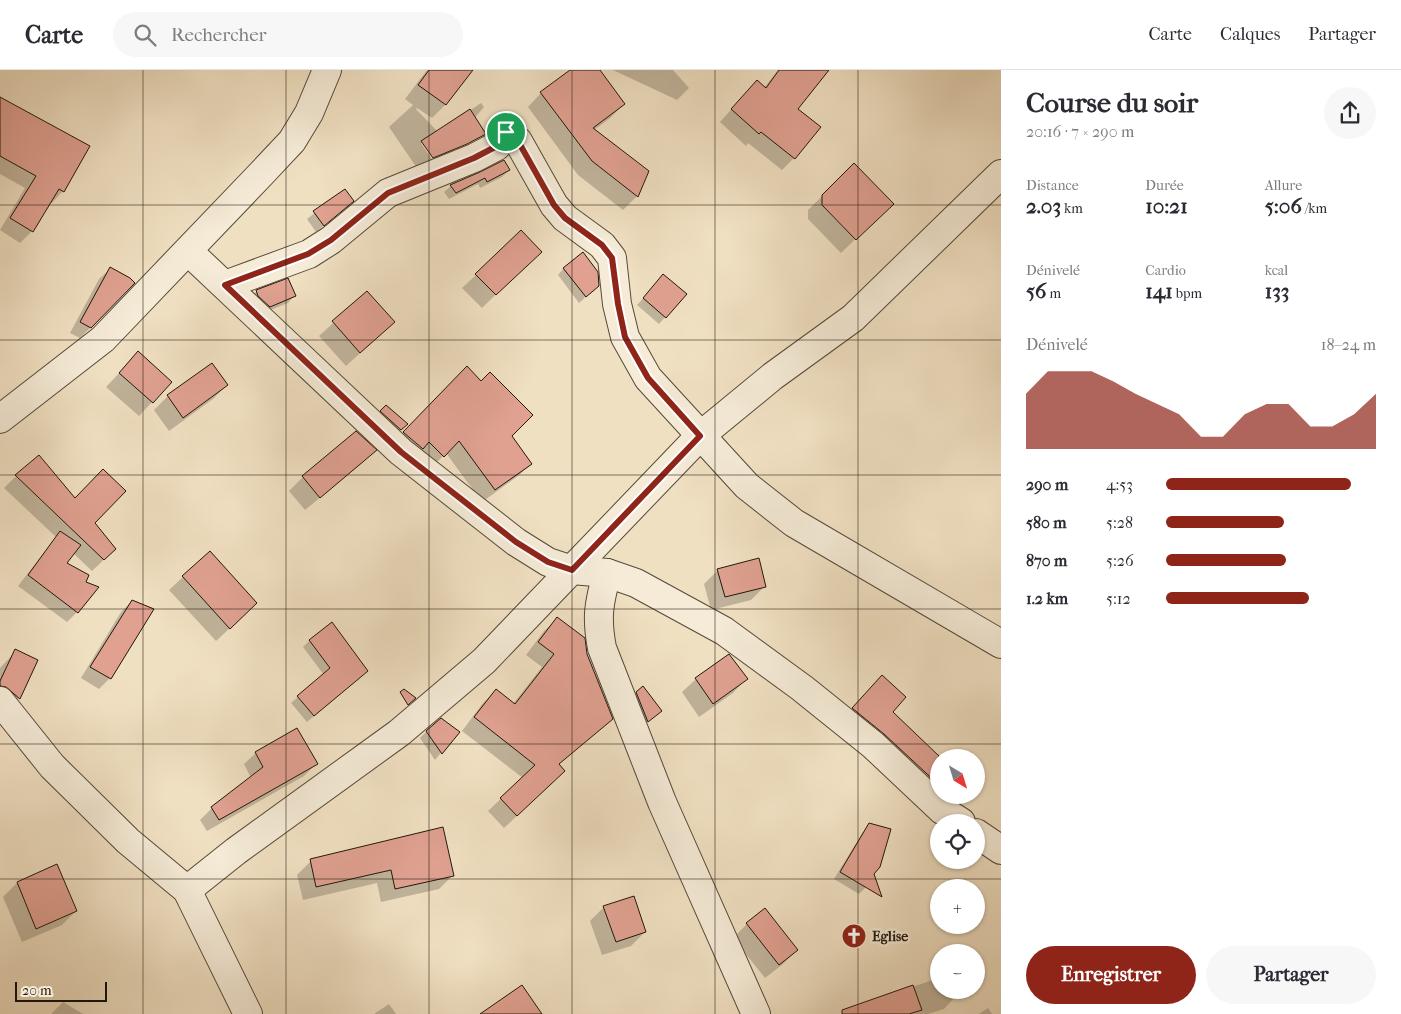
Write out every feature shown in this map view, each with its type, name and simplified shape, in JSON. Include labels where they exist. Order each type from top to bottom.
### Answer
[{"type":"street","points":[[0,420],[103,338],[292,141],[309,113],[328,70]]},
{"type":"street","points":[[225,285],[308,254],[331,240],[388,193],[474,158],[497,146],[506,132],[518,141],[554,205],[565,218],[602,245],[612,258],[618,304],[625,337],[648,378],[747,486],[794,523],[1001,644]]},
{"type":"street","points":[[186,890],[236,851],[399,733],[484,661],[700,436],[773,376],[853,318],[1001,174]]},
{"type":"street","points":[[188,250],[401,452],[516,542],[548,562],[572,570],[607,573],[636,583],[724,631],[802,688],[873,745],[948,814]]},
{"type":"street","points":[[607,573],[600,602],[598,626],[602,648],[662,802],[756,1014]]},
{"type":"street","points":[[0,700],[52,766],[128,841],[186,890],[248,1014]]},
{"type":"street","points":[[985,839],[1001,850]]},
{"type":"building","points":[[429,70],[473,70],[446,105],[418,85]]},
{"type":"building","points":[[570,70],[600,70],[625,104],[593,128],[649,171],[638,197],[592,161],[540,92]]},
{"type":"building","points":[[779,70],[829,70],[798,109],[821,127],[795,159],[761,132],[759,134],[731,109],[757,80],[766,88]]},
{"type":"building","points":[[0,97],[90,146],[64,192],[59,189],[33,232],[10,218],[36,176],[0,156]]},
{"type":"building","points":[[470,109],[486,134],[433,158],[421,141]]},
{"type":"building","points":[[504,160],[510,170],[487,182],[485,178],[456,193],[450,185],[480,172]]},
{"type":"building","points":[[854,163],[894,204],[856,240],[822,205],[822,195]]},
{"type":"building","points":[[345,189],[354,201],[324,226],[313,211]]},
{"type":"building","points":[[521,230],[542,252],[496,295],[475,274]]},
{"type":"building","points":[[583,252],[598,272],[599,286],[586,297],[563,268]]},
{"type":"building","points":[[110,267],[130,278],[135,283],[91,328],[80,322]]},
{"type":"building","points":[[663,274],[687,294],[666,318],[643,298]]},
{"type":"building","points":[[288,278],[296,296],[270,307],[258,296],[256,290]]},
{"type":"building","points":[[367,291],[395,322],[360,353],[332,321]]},
{"type":"building","points":[[138,351],[172,382],[153,403],[119,373]]},
{"type":"building","points":[[212,363],[228,385],[183,418],[167,395]]},
{"type":"building","points":[[467,366],[481,381],[490,372],[533,415],[512,436],[532,464],[495,490],[459,441],[444,457],[429,442],[423,449],[403,432]]},
{"type":"building","points":[[386,405],[408,424],[401,430],[380,411]]},
{"type":"building","points":[[356,431],[377,450],[320,498],[302,476]]},
{"type":"building","points":[[39,455],[75,498],[103,469],[126,491],[95,523],[116,549],[104,560],[15,475]]},
{"type":"building","points":[[60,531],[81,545],[67,563],[89,575],[86,582],[99,587],[78,613],[28,575]]},
{"type":"building","points":[[210,551],[257,603],[230,629],[182,576]]},
{"type":"building","points":[[759,558],[766,587],[725,597],[717,569]]},
{"type":"building","points":[[132,600],[154,609],[111,679],[90,667]]},
{"type":"building","points":[[557,617],[585,638],[587,654],[613,719],[559,764],[565,771],[517,816],[500,798],[535,765],[474,717],[496,689],[515,704],[554,654],[538,642]]},
{"type":"building","points":[[332,622],[368,671],[314,716],[297,696],[330,668],[309,640]]},
{"type":"building","points":[[15,649],[38,660],[20,699],[6,687],[0,686],[0,681]]},
{"type":"building","points":[[729,654],[748,679],[713,704],[695,678]]},
{"type":"building","points":[[882,675],[906,697],[893,712],[932,749],[930,749],[930,777],[884,734],[852,708]]},
{"type":"building","points":[[643,686],[662,711],[648,722],[636,692]]},
{"type":"building","points":[[404,689],[416,698],[408,705],[400,692]]},
{"type":"building","points":[[441,718],[460,732],[442,754],[426,731]]},
{"type":"building","points":[[297,728],[318,764],[219,820],[211,807],[263,767],[255,752]]},
{"type":"building","points":[[869,823],[891,829],[880,867],[874,874],[882,897],[840,872]]},
{"type":"building","points":[[443,827],[454,876],[395,889],[391,870],[316,887],[310,859]]},
{"type":"building","points":[[57,864],[77,911],[36,929],[17,882]]},
{"type":"building","points":[[634,896],[646,932],[616,942],[603,906]]},
{"type":"building","points":[[765,908],[798,950],[779,965],[746,923]]},
{"type":"building","points":[[522,985],[542,1014],[480,1014]]},
{"type":"building","points":[[913,985],[922,1010],[909,1014],[842,1014],[842,1010]]},
{"type":"place","name":"Eglise","points":[[854,936]]},
{"type":"route","points":[[506,132],[518,141],[554,205],[565,218],[602,245],[612,258],[618,304],[625,337],[648,378],[700,436],[572,570],[548,562],[516,542],[401,452],[225,285],[308,254],[356,221],[388,193],[474,158],[497,146],[506,132]]}]
